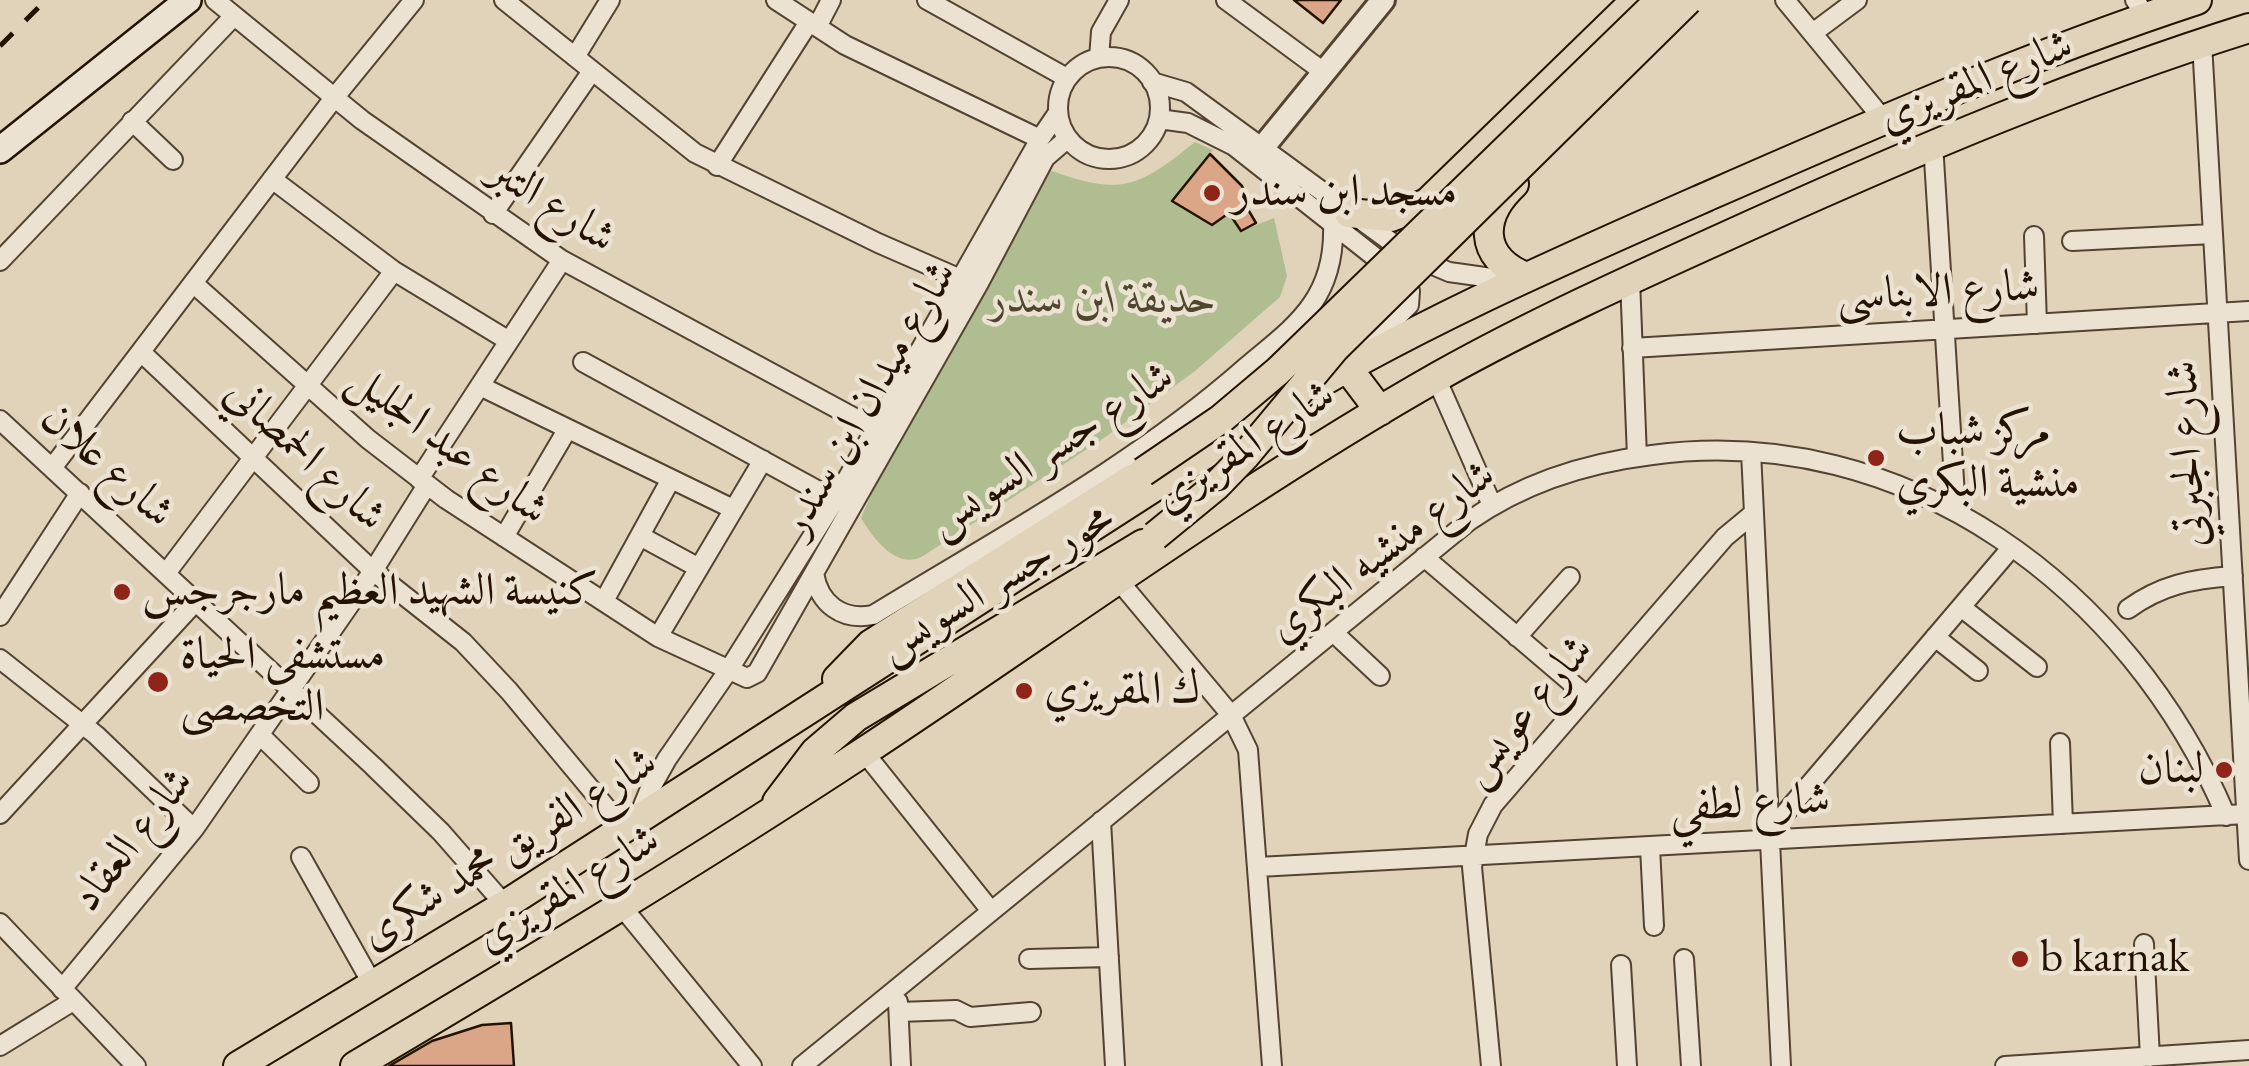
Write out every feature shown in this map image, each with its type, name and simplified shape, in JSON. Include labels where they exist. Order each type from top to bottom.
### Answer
[{"type":"main road","points":[[0,150],[188,0]]},
{"type":"main road","points":[[1341,219],[1404,214],[1427,203],[1636,0]]},
{"type":"main road","name":"محور جسر السويس","points":[[822,701],[840,675],[871,644],[1221,419],[1278,370],[1660,0]]},
{"type":"main road","name":"محور جسر السويس","points":[[771,812],[815,752],[856,717],[1155,536],[1226,476],[1335,348],[1688,0]]},
{"type":"main road","points":[[1444,188],[1448,208],[1455,216],[1476,220],[1703,0]]},
{"type":"main road","name":"شارع المقريزي","points":[[822,701],[1346,366],[1522,279],[2141,8],[2197,0]]},
{"type":"main road","name":"شارع المقريزي","points":[[355,1066],[623,908],[864,752],[1259,486],[1436,378],[1630,279],[1934,143],[2094,80],[2249,28]]},
{"type":"main road","points":[[1493,207],[1489,231],[1494,250],[1522,279]]},
{"type":"main road","points":[[1346,366],[1380,411]]},
{"type":"main road","name":"شارع الفريق محمد شكرى","points":[[238,1066],[504,905],[822,701]]},
{"type":"street","name":"شارع التبر","points":[[216,0],[334,98],[562,260],[877,430]]},
{"type":"street","points":[[52,468],[334,98],[414,0]]},
{"type":"street","points":[[504,0],[671,135],[717,166],[969,283]]},
{"type":"street","points":[[574,57],[610,0]]},
{"type":"street","points":[[776,0],[845,45],[1040,139]]},
{"type":"street","points":[[717,166],[831,0]]},
{"type":"street","points":[[927,0],[1067,78]]},
{"type":"street","points":[[1099,58],[1101,32],[1119,0]]},
{"type":"street","points":[[1226,0],[1325,73]]},
{"type":"street","points":[[1262,148],[1383,0]]},
{"type":"street","points":[[1785,0],[1883,119]]},
{"type":"street","points":[[1814,32],[1858,0]]},
{"type":"street","points":[[0,261],[234,16]]},
{"type":"street","name":"شارع الجبرتي","points":[[2202,43],[2233,576],[2245,708],[2249,860]]},
{"type":"street","points":[[1099,58],[1124,59],[1145,72],[1160,100],[1155,131],[1138,151],[1113,160],[1088,155],[1067,139],[1057,114],[1060,90],[1067,78],[1086,62],[1099,58]]},
{"type":"street","points":[[493,214],[592,71]]},
{"type":"street","points":[[1152,82],[1186,92],[1262,148],[1404,280],[1410,291],[1405,311],[1346,366]]},
{"type":"street","name":"شارع ميدان ابن سندر","points":[[728,671],[741,678],[757,674],[969,283],[1040,139],[1057,114]]},
{"type":"street","points":[[1159,119],[1188,123],[1220,137],[1341,219],[1428,265],[1472,278],[1522,279]]},
{"type":"street","points":[[132,121],[173,160]]},
{"type":"street","name":"شارع ميدان ابن سندر","points":[[631,824],[658,775],[836,500],[1045,158],[1067,139]]},
{"type":"street","points":[[1934,143],[1956,512]]},
{"type":"street","points":[[272,180],[394,272],[510,341]]},
{"type":"street","name":"شارع جسر السويس","points":[[814,573],[819,592],[831,607],[846,615],[873,615],[1147,447],[1300,318],[1321,290],[1341,219]]},
{"type":"street","points":[[2072,241],[2213,234]]},
{"type":"street","points":[[2034,236],[2038,324]]},
{"type":"street","name":"شارع العقاد","points":[[0,1046],[68,995],[194,829],[373,571],[480,386],[562,260]]},
{"type":"street","points":[[1410,291],[1425,282],[1428,265]]},
{"type":"street","points":[[167,572],[394,272]]},
{"type":"street","points":[[1630,279],[1637,457]]},
{"type":"street","name":"شارع عبد الجليل","points":[[193,284],[423,482],[658,637],[728,671]]},
{"type":"street","name":"شارع الابناسى","points":[[1632,348],[2249,312]]},
{"type":"street","name":"شارع الحمصاني","points":[[141,352],[373,571],[463,642],[631,824]]},
{"type":"street","points":[[584,362],[836,500]]},
{"type":"street","points":[[1436,378],[1492,505]]},
{"type":"street","points":[[480,386],[734,509]]},
{"type":"street","name":"شارع علان","points":[[0,420],[441,832],[504,905]]},
{"type":"street","points":[[504,537],[568,430]]},
{"type":"street","name":"شارع منشيه البكري","points":[[802,1066],[1492,505],[1548,480],[1637,457],[1694,451],[1751,452],[1857,471],[1956,512],[2012,546],[2074,596],[2129,652],[2184,730],[2226,816]]},
{"type":"street","points":[[1751,452],[1781,1066]]},
{"type":"street","points":[[658,637],[763,460]]},
{"type":"street","points":[[604,600],[671,479]]},
{"type":"street","points":[[0,615],[80,494]]},
{"type":"street","name":"شارع عويس","points":[[1491,1066],[1473,856],[1482,824],[1493,805],[1725,537],[1754,512]]},
{"type":"street","points":[[640,536],[699,568]]},
{"type":"street","points":[[1770,836],[2012,546]]},
{"type":"street","points":[[1424,557],[1587,696]]},
{"type":"street","points":[[2128,609],[2154,592],[2183,581],[2233,576]]},
{"type":"street","points":[[1517,636],[1570,577]]},
{"type":"street","points":[[1119,581],[1231,715],[1244,738],[1250,763],[1272,1066]]},
{"type":"street","points":[[0,814],[196,601]]},
{"type":"street","points":[[1961,607],[2037,667]]},
{"type":"street","points":[[1333,632],[1380,676]]},
{"type":"street","points":[[1935,637],[1978,671]]},
{"type":"street","points":[[0,659],[83,724],[194,829]]},
{"type":"street","points":[[260,735],[309,783]]},
{"type":"street","points":[[2060,743],[2063,824]]},
{"type":"street","points":[[864,752],[991,911]]},
{"type":"street","name":"شارع لطفي","points":[[1258,868],[1770,836],[2246,814]]},
{"type":"street","points":[[1101,821],[1115,1066]]},
{"type":"street","points":[[1650,846],[1654,926]]},
{"type":"street","points":[[301,857],[373,984]]},
{"type":"street","points":[[623,908],[752,1066]]},
{"type":"street","points":[[2,927],[136,1066]]},
{"type":"street","points":[[2144,944],[2150,1056]]},
{"type":"street","points":[[1029,959],[1109,957]]},
{"type":"street","points":[[1684,959],[1691,1066]]},
{"type":"street","points":[[1621,965],[1627,1066]]},
{"type":"street","points":[[898,988],[901,1066]]},
{"type":"street","points":[[898,1012],[956,1010],[970,1017],[1031,1012]]},
{"type":"street","points":[[2005,1066],[2249,1050]]},
{"type":"green space","name":"حديقة ابن سندر","points":[[1195,142],[1213,150],[1173,201],[1212,225],[1229,213],[1241,231],[1274,218],[1287,276],[1280,297],[1195,371],[1104,438],[923,556],[895,556],[861,518],[884,464],[1046,169],[1091,183],[1125,184],[1157,171]]},
{"type":"building","points":[[1294,0],[1341,0],[1323,23]]},
{"type":"building","name":"مسجد ابن سندر","points":[[1210,154],[1242,186],[1251,204],[1246,206],[1256,223],[1241,231],[1229,213],[1212,225],[1172,201]]},
{"type":"building","points":[[511,1023],[514,1066],[389,1066],[432,1041],[482,1025]]},
{"type":"railway","points":[[0,46],[46,0]]},
{"type":"place","name":"مسجد ابن سندر","points":[[1212,193]]},
{"type":"place","name":"مركز شباب منشية البكري","points":[[1876,458]]},
{"type":"place","name":"كنيسة الشهيد العظيم مارجرجس","points":[[122,592]]},
{"type":"place","name":"مستشفى الحياة التخصصى","points":[[158,682]]},
{"type":"place","name":"ك المقريزي","points":[[1024,691]]},
{"type":"place","name":"لبنان","points":[[2224,770]]},
{"type":"place","name":"b karnak","points":[[2020,959]]}]
